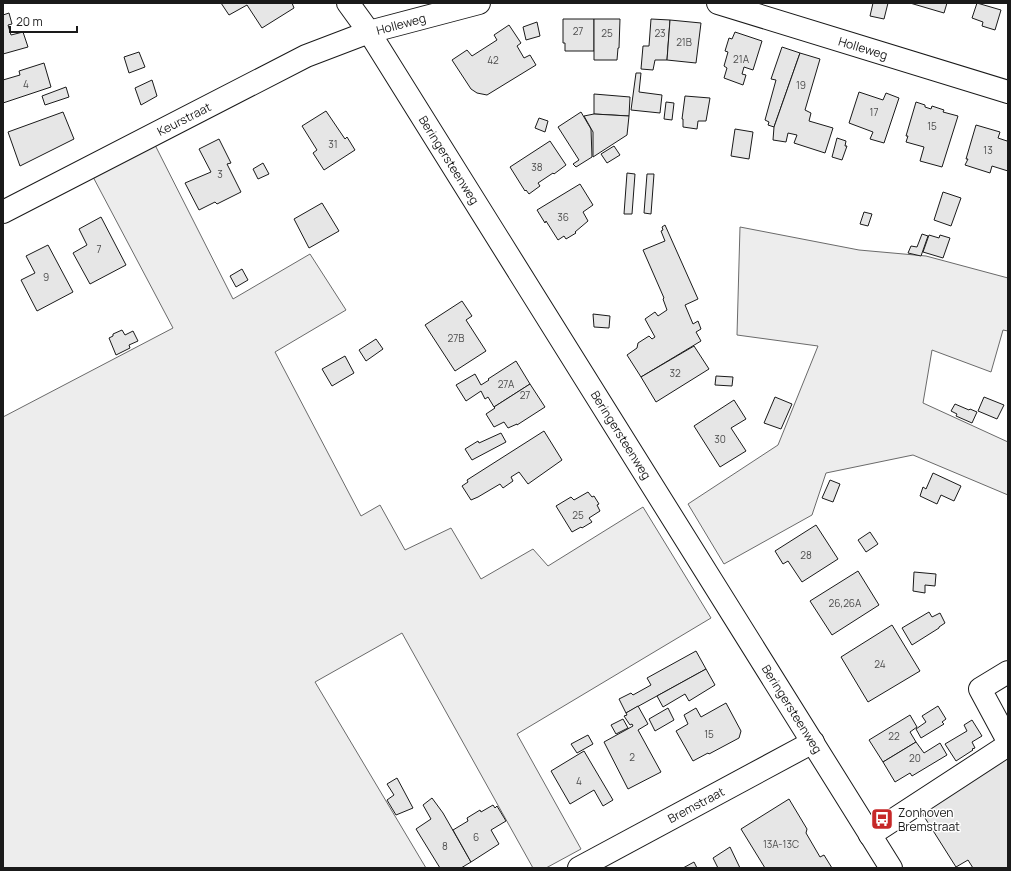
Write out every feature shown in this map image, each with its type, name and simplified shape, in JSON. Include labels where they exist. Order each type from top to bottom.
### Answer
[{"type":"street","name":"Beringersteenweg","points":[[348,3],[368,32],[891,868]]},
{"type":"street","name":"Holleweg","points":[[368,32],[480,3]]},
{"type":"street","name":"Holleweg","points":[[718,3],[1008,92]]},
{"type":"street","name":"Keurstraat","points":[[3,212],[306,56],[368,32]]},
{"type":"street","points":[[1008,672],[980,689],[1008,741]]},
{"type":"street","name":"Bremstraat","points":[[579,868],[813,742]]},
{"type":"street","points":[[870,834],[1008,745]]},
{"type":"shaded area","points":[[154,143],[233,299],[310,254],[346,310],[275,352],[361,516],[380,505],[405,550],[451,528],[481,579],[533,549],[548,566],[643,507],[711,618],[517,734],[581,849],[546,868],[533,868],[402,633],[315,682],[426,868],[3,868],[3,417],[173,328],[92,175]]},
{"type":"shaded area","points":[[740,227],[859,250],[926,256],[1008,278],[1008,331],[1003,330],[991,372],[932,350],[923,403],[1008,442],[1008,495],[913,455],[826,473],[812,515],[724,564],[688,504],[778,445],[818,346],[737,335]]},
{"type":"building","points":[[221,3],[292,3],[294,8],[262,28],[247,5],[229,15]]},
{"type":"building","points":[[873,3],[888,3],[884,19],[870,16]]},
{"type":"building","points":[[910,3],[947,3],[944,13]]},
{"type":"building","points":[[977,3],[1001,10],[995,30],[982,26],[983,22],[972,18]]},
{"type":"building","points":[[9,13],[12,24],[8,25],[11,35],[23,32],[28,47],[3,54],[3,15]]},
{"type":"building","points":[[563,19],[594,19],[594,51],[565,51],[565,43],[563,43]]},
{"type":"building","points":[[594,19],[620,19],[617,60],[594,60]]},
{"type":"building","points":[[651,19],[670,20],[667,60],[655,60],[653,70],[641,69],[643,46],[649,46]]},
{"type":"building","points":[[670,20],[701,23],[696,63],[667,60]]},
{"type":"building","points":[[537,22],[540,36],[526,40],[523,27]]},
{"type":"building","points":[[509,25],[521,43],[517,46],[524,58],[530,55],[536,65],[487,95],[477,93],[471,89],[452,60],[467,50],[472,56],[497,40],[494,35]]},
{"type":"building","points":[[735,32],[762,41],[753,70],[744,67],[742,74],[746,75],[743,85],[724,78],[727,68],[724,66],[728,52],[725,51],[729,38],[732,39]]},
{"type":"building","points":[[782,47],[800,53],[774,127],[768,125],[769,122],[765,120],[776,80],[771,79]]},
{"type":"building","points":[[139,52],[145,67],[129,73],[124,57]]},
{"type":"building","points":[[800,53],[820,59],[805,110],[811,113],[809,121],[833,128],[825,153],[794,143],[797,135],[788,133],[786,142],[773,140],[774,127]]},
{"type":"building","points":[[44,63],[51,87],[3,103],[3,80],[20,75],[19,71]]},
{"type":"building","points":[[636,73],[641,73],[639,92],[662,95],[660,113],[631,110]]},
{"type":"building","points":[[152,80],[157,96],[141,105],[135,88]]},
{"type":"building","points":[[66,87],[69,97],[45,105],[42,96]]},
{"type":"building","points":[[859,92],[883,100],[886,93],[899,98],[884,143],[870,139],[873,132],[849,123]]},
{"type":"building","points":[[594,94],[630,97],[629,116],[594,114]]},
{"type":"building","points":[[685,96],[710,98],[706,121],[698,121],[697,129],[683,127],[682,119]]},
{"type":"building","points":[[666,102],[674,103],[672,120],[664,119]]},
{"type":"building","points":[[916,102],[931,109],[932,106],[944,110],[943,112],[958,116],[942,167],[920,161],[924,147],[906,142],[908,136],[906,136]]},
{"type":"building","points":[[326,111],[345,139],[347,137],[355,150],[324,170],[313,153],[317,150],[302,126]]},
{"type":"building","points":[[63,112],[74,139],[20,166],[8,132]]},
{"type":"building","points":[[581,112],[591,129],[592,157],[576,167],[573,164],[579,160],[558,127]]},
{"type":"building","points":[[594,114],[629,116],[627,135],[593,157],[593,132],[584,116]]},
{"type":"building","points":[[539,118],[548,121],[545,132],[535,128]]},
{"type":"building","points":[[976,125],[1000,132],[998,138],[1007,141],[1008,139],[1008,171],[992,166],[990,173],[965,165],[968,159],[966,159]]},
{"type":"building","points":[[735,129],[753,132],[749,159],[731,156]]},
{"type":"building","points":[[837,138],[846,141],[845,146],[847,146],[842,160],[832,157]]},
{"type":"building","points":[[219,139],[231,163],[227,164],[241,192],[217,204],[215,202],[199,210],[185,183],[211,172],[199,149]]},
{"type":"building","points":[[550,141],[566,165],[538,183],[540,186],[529,194],[526,190],[525,191],[510,167]]},
{"type":"building","points":[[614,146],[620,155],[607,163],[601,154]]},
{"type":"building","points":[[263,163],[269,174],[258,179],[253,169]]},
{"type":"building","points":[[627,173],[635,174],[632,214],[624,214]]},
{"type":"building","points":[[647,174],[654,174],[651,214],[644,213]]},
{"type":"building","points":[[580,184],[593,205],[583,212],[588,221],[575,232],[576,233],[566,239],[564,236],[558,240],[537,210]]},
{"type":"building","points":[[943,192],[961,198],[951,226],[934,220]]},
{"type":"building","points":[[322,203],[339,231],[309,248],[294,219]]},
{"type":"building","points":[[864,212],[872,214],[868,226],[860,224]]},
{"type":"building","points":[[101,217],[126,265],[90,284],[73,253],[87,245],[79,229]]},
{"type":"building","points":[[665,225],[698,299],[685,305],[693,324],[698,321],[701,329],[696,332],[701,341],[641,377],[627,355],[637,348],[638,343],[649,336],[652,339],[655,337],[645,319],[655,312],[658,316],[667,310],[663,299],[664,298],[643,250],[665,241],[661,231],[663,230],[662,227]]},
{"type":"building","points":[[922,234],[928,236],[921,256],[908,253],[911,246],[917,247]]},
{"type":"building","points":[[929,235],[939,238],[940,235],[950,238],[943,258],[923,252]]},
{"type":"building","points":[[48,245],[73,292],[37,311],[21,280],[35,273],[26,256]]},
{"type":"building","points":[[242,269],[248,280],[236,287],[230,276]]},
{"type":"building","points":[[462,301],[472,316],[466,320],[486,351],[455,371],[425,325]]},
{"type":"building","points":[[593,314],[610,316],[609,328],[594,327]]},
{"type":"building","points":[[122,330],[125,335],[133,331],[138,341],[129,345],[130,348],[116,355],[109,338],[113,336],[113,334]]},
{"type":"building","points":[[376,339],[383,349],[366,361],[359,350]]},
{"type":"building","points":[[694,346],[709,369],[656,402],[641,377]]},
{"type":"building","points":[[345,356],[354,373],[332,386],[322,369]]},
{"type":"building","points":[[516,361],[530,384],[494,407],[488,397],[485,399],[481,391],[466,401],[456,385],[475,374],[481,385]]},
{"type":"building","points":[[716,376],[733,377],[732,386],[715,385]]},
{"type":"building","points":[[530,384],[545,407],[517,425],[508,428],[504,422],[494,427],[486,414],[495,408],[494,407]]},
{"type":"building","points":[[775,397],[792,404],[781,429],[764,423]]},
{"type":"building","points":[[984,397],[1004,405],[997,419],[978,411]]},
{"type":"building","points":[[734,400],[746,419],[731,428],[746,451],[720,467],[694,426]]},
{"type":"building","points":[[955,404],[977,412],[972,423],[956,416],[957,414],[951,411]]},
{"type":"building","points":[[544,431],[562,460],[528,484],[519,472],[511,477],[513,481],[503,488],[500,484],[471,500],[462,486],[468,482],[467,480]]},
{"type":"building","points":[[501,433],[506,442],[472,460],[465,449],[478,441],[479,443]]},
{"type":"building","points":[[933,473],[961,486],[954,501],[941,495],[937,504],[920,496],[923,487],[926,489]]},
{"type":"building","points":[[830,480],[840,484],[833,502],[822,498]]},
{"type":"building","points":[[588,492],[592,497],[594,496],[599,504],[597,505],[600,511],[589,518],[592,522],[572,532],[556,506],[571,497],[574,500]]},
{"type":"building","points":[[816,525],[838,559],[802,582],[788,561],[783,564],[775,551]]},
{"type":"building","points":[[870,532],[878,544],[866,552],[858,540]]},
{"type":"building","points":[[858,571],[879,605],[832,635],[810,601]]},
{"type":"building","points":[[914,572],[936,574],[935,586],[925,585],[925,593],[913,591]]},
{"type":"building","points":[[929,612],[932,617],[940,613],[945,623],[912,645],[902,628]]},
{"type":"building","points":[[892,625],[920,671],[868,702],[841,657]]},
{"type":"building","points":[[696,651],[706,669],[626,713],[619,699],[631,693],[633,695],[651,685],[647,678]]},
{"type":"building","points":[[706,669],[715,685],[689,701],[685,694],[663,707],[657,696]]},
{"type":"building","points":[[726,703],[741,731],[739,738],[693,761],[676,731],[688,724],[684,715],[696,708],[701,717]]},
{"type":"building","points":[[638,706],[648,724],[638,730],[661,772],[628,789],[604,742],[633,726],[632,724],[630,725],[624,716],[627,715],[626,713]]},
{"type":"building","points":[[938,706],[946,719],[942,722],[944,724],[921,738],[916,729],[926,722],[922,716]]},
{"type":"building","points":[[668,708],[674,720],[655,731],[649,719]]},
{"type":"building","points":[[910,715],[917,727],[910,732],[916,742],[883,762],[869,740]]},
{"type":"building","points":[[623,719],[628,728],[616,734],[611,725]]},
{"type":"building","points":[[972,720],[982,736],[972,742],[975,748],[972,749],[973,750],[956,761],[945,744],[967,731],[964,725]]},
{"type":"building","points":[[588,735],[593,744],[577,753],[571,744]]},
{"type":"building","points":[[916,742],[924,753],[940,743],[947,755],[912,776],[910,773],[895,782],[883,762]]},
{"type":"building","points":[[584,751],[613,800],[603,806],[594,790],[570,804],[551,771]]},
{"type":"building","points":[[1008,757],[1008,868],[973,868],[968,860],[956,867],[920,810]]},
{"type":"building","points":[[397,778],[413,808],[396,815],[387,800],[394,795],[387,784]]},
{"type":"building","points":[[432,798],[443,813],[471,862],[461,868],[440,868],[416,829],[431,819],[423,805]]},
{"type":"building","points":[[789,799],[807,829],[806,833],[820,857],[824,855],[832,868],[765,868],[741,829]]},
{"type":"building","points":[[493,805],[495,808],[497,806],[506,821],[491,830],[499,844],[471,862],[453,830],[468,821],[467,818],[480,810],[481,812]]},
{"type":"building","points":[[730,847],[740,868],[718,868],[713,858]]},
{"type":"building","points":[[694,862],[697,868],[683,868]]},
{"type":"place","name":"Zonhoven Bremstraat","points":[[882,819]]}]
